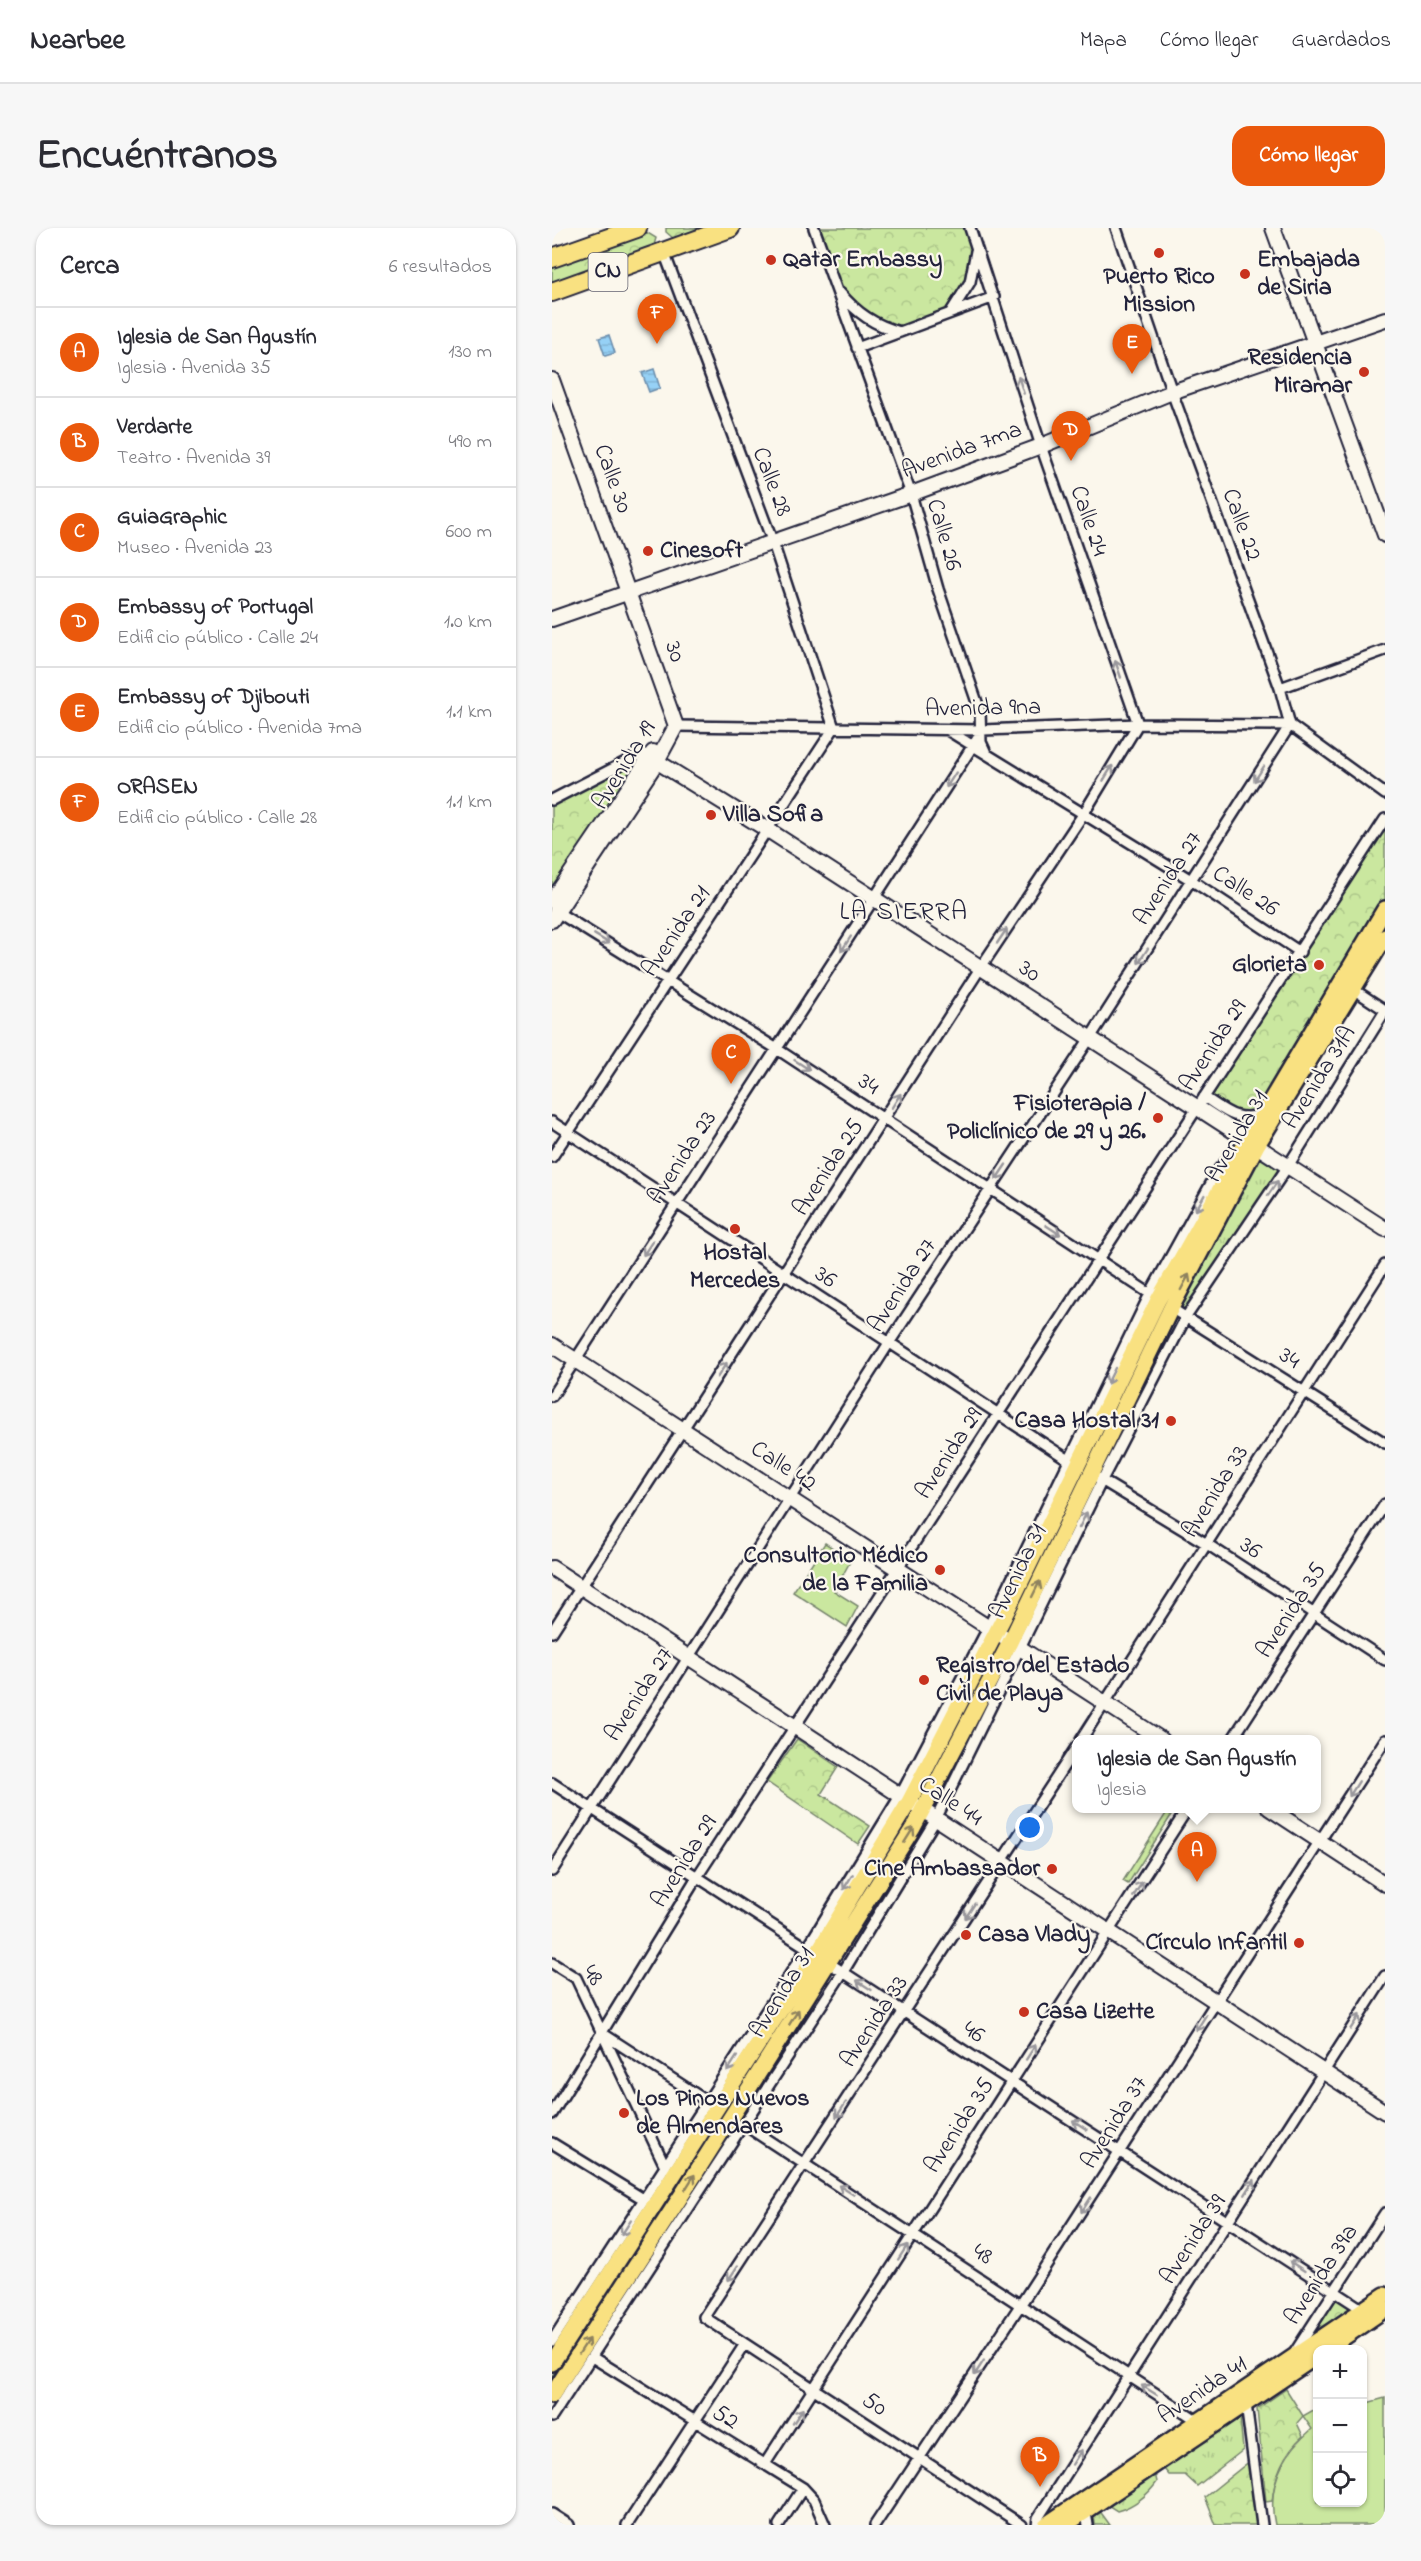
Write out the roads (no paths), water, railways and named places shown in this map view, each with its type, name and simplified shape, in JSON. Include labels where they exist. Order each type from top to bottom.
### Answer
[{"type":"highway","name":"CN","points":[[552,258],[637,228]]},
{"type":"highway","name":"CN","points":[[552,292],[730,228]]},
{"type":"main road","points":[[1274,228],[1385,535]]},
{"type":"main road","name":"Avenida 7ma","points":[[552,619],[910,494],[1041,446],[1172,392],[1385,319]]},
{"type":"main road","name":"Calle 30","points":[[552,380],[630,592]]},
{"type":"main road","name":"30","points":[[630,592],[676,726]]},
{"type":"main road","name":"Avenida 19","points":[[553,910],[676,726]]},
{"type":"main road","name":"30","points":[[652,760],[768,830],[1090,1038],[1201,1103],[1252,1142],[1385,1229]]},
{"type":"main road","name":"Avenida 31","points":[[1252,1142],[1263,1114],[1385,909]]},
{"type":"main road","name":"Avenida 31","points":[[552,2395],[817,1955],[905,1799],[992,1630],[1073,1463],[1160,1301],[1252,1142],[1385,937]]},
{"type":"main road","name":"Avenida 31","points":[[552,2363],[817,1955],[929,1815],[1016,1645],[1096,1477],[1160,1301]]},
{"type":"main road","name":"Calle 42","points":[[552,1345],[1154,1735]]},
{"type":"main road","name":"Calle 44","points":[[552,1568],[1385,2112]]},
{"type":"main road","points":[[1275,1813],[1385,1884]]},
{"type":"main road","name":"Avenida 41","points":[[1330,2345],[1374,2311],[1385,2295]]},
{"type":"main road","name":"Avenida 41","points":[[1046,2525],[1085,2512],[1198,2421],[1291,2358],[1374,2311]]},
{"type":"main road","name":"Avenida 41","points":[[1065,2525],[1313,2358]]},
{"type":"street","name":"Calle 26","points":[[814,228],[910,494],[938,589],[980,711],[983,730],[981,741],[986,753]]},
{"type":"street","name":"Calle 24","points":[[970,228],[1041,446],[1138,724]]},
{"type":"street","name":"Calle 22","points":[[1116,228],[1172,392],[1280,688],[1290,725]]},
{"type":"street","points":[[949,314],[961,300],[970,282],[977,247]]},
{"type":"street","name":"Calle 28","points":[[664,252],[773,543],[834,728]]},
{"type":"street","points":[[835,286],[862,316],[882,327],[900,332]]},
{"type":"street","points":[[857,348],[994,297]]},
{"type":"street","points":[[1280,688],[1385,651]]},
{"type":"street","name":"Avenida 9na","points":[[676,726],[983,730],[1138,724],[1290,725]]},
{"type":"street","name":"Avenida 25","points":[[552,1632],[981,968],[1084,813],[1138,724]]},
{"type":"street","points":[[1290,725],[1385,794]]},
{"type":"street","name":"Avenida 27","points":[[552,1871],[889,1343],[1090,1038],[1290,725]]},
{"type":"street","name":"Avenida 21","points":[[552,1157],[834,728]]},
{"type":"street","name":"Calle 26","points":[[947,730],[1084,813],[1300,951]]},
{"type":"street","name":"Avenida 23","points":[[552,1396],[983,730]]},
{"type":"street","points":[[552,800],[641,754],[652,760]]},
{"type":"street","name":"Avenida 29","points":[[552,2114],[697,1877],[899,1570],[1097,1260],[1385,819]]},
{"type":"street","name":"34","points":[[553,910],[777,1049],[1160,1301],[1385,1443]]},
{"type":"street","points":[[1353,989],[1385,1010]]},
{"type":"street","name":"Avenida 31A","points":[[1288,1166],[1385,1010]]},
{"type":"street","points":[[1201,1103],[1247,1119],[1263,1114]]},
{"type":"street","name":"36","points":[[552,1122],[1073,1463]]},
{"type":"street","name":"Avenida 31","points":[[1160,1301],[1219,1169],[1252,1142]]},
{"type":"street","name":"Avenida 31","points":[[1096,1477],[1186,1317],[1288,1166]]},
{"type":"street","name":"Avenida 33","points":[[1084,1735],[1385,1265]]},
{"type":"street","name":"36","points":[[1096,1477],[1207,1544],[1385,1660]]},
{"type":"street","name":"Avenida 35","points":[[1235,1735],[1385,1504]]},
{"type":"street","name":"Avenida 37","points":[[875,2525],[1022,2304],[1385,1740]]},
{"type":"street","name":"Avenida 33","points":[[704,2317],[1072,1754]]},
{"type":"street","name":"46","points":[[552,1783],[1336,2291],[1374,2311]]},
{"type":"street","name":"Avenida 35","points":[[765,2464],[815,2390],[1185,1813]]},
{"type":"street","name":"Avenida 31","points":[[552,2417],[843,1972],[929,1815]]},
{"type":"street","name":"Avenida 31","points":[[554,2334],[708,2102],[817,1955]]},
{"type":"street","name":"48","points":[[552,1963],[576,1978],[666,2168]]},
{"type":"street","name":"Avenida 39","points":[[1037,2525],[1038,2518],[1385,1976]]},
{"type":"street","points":[[602,2033],[708,2102]]},
{"type":"street","name":"48","points":[[743,2124],[1198,2421]]},
{"type":"street","points":[[552,2143],[645,2200]]},
{"type":"street","name":"Avenida 39a","points":[[1291,2358],[1385,2213]]},
{"type":"street","name":"50","points":[[704,2317],[1022,2525]]},
{"type":"street","points":[[627,2525],[745,2344]]},
{"type":"street","name":"52","points":[[592,2357],[803,2488],[814,2500],[825,2525]]},
{"type":"street","points":[[1246,2404],[1262,2525]]},
{"type":"street","points":[[780,2525],[803,2488]]},
{"type":"street","points":[[552,2514],[569,2525]]},
{"type":"water","points":[[609,335],[615,353],[605,356],[599,338]]},
{"type":"water","points":[[654,369],[660,388],[649,392],[642,373]]},
{"type":"place","name":"Puerto Rico Mission","points":[[1159,253]]},
{"type":"place","name":"Qatar Embassy","points":[[771,260]]},
{"type":"place","name":"Embajada de Siria","points":[[1245,274]]},
{"type":"place","name":"ORASEN","points":[[657,344]]},
{"type":"place","name":"Residencia Miramar","points":[[1364,372]]},
{"type":"place","name":"Embassy of Djibouti","points":[[1132,374]]},
{"type":"place","name":"Embassy of Portugal","points":[[1071,461]]},
{"type":"place","name":"Cinesoft","points":[[648,551]]},
{"type":"place","name":"Villa Sofia","points":[[711,815]]},
{"type":"place","name":"Glorieta","points":[[1319,965]]},
{"type":"place","name":"GuiaGraphic","points":[[731,1084]]},
{"type":"place","name":"Fisioterapia / Policlínico de 29 y 26.","points":[[1158,1118]]},
{"type":"place","name":"Hostal Mercedes","points":[[735,1229]]},
{"type":"place","name":"Casa Hostal 31","points":[[1171,1421]]},
{"type":"place","name":"Consultorio Médico de la Familia","points":[[940,1570]]},
{"type":"place","name":"Registro del Estado Civil de Playa","points":[[924,1680]]},
{"type":"place","name":"Cine Ambassador","points":[[1052,1869]]},
{"type":"place","name":"Iglesia de San Agustín","points":[[1197,1882]]},
{"type":"place","name":"Casa Vlady","points":[[966,1935]]},
{"type":"place","name":"Círculo Infantil","points":[[1299,1943]]},
{"type":"place","name":"Casa Lizette","points":[[1024,2012]]},
{"type":"place","name":"Los Pinos Nuevos de Almendares","points":[[624,2113]]},
{"type":"place","name":"Verdarte","points":[[1040,2487]]},
{"type":"district","name":"LA SIERRA","points":[[904,913]]}]
